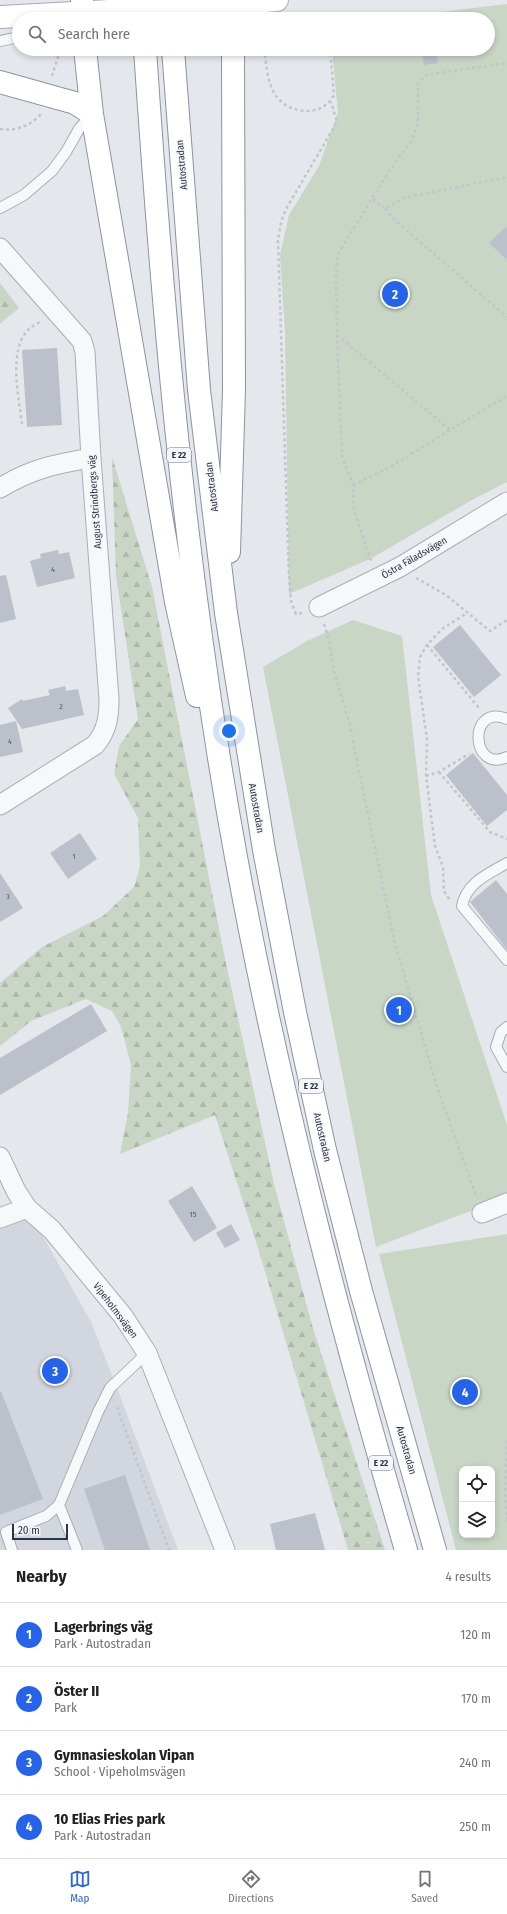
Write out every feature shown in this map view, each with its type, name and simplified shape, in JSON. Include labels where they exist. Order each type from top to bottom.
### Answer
[{"type":"main road","points":[[142,0],[143,12]]},
{"type":"main road","points":[[169,0],[170,12]]},
{"type":"main road","points":[[96,12],[226,7],[276,0]]},
{"type":"main road","points":[[0,17],[12,16]]},
{"type":"main road","points":[[86,56],[92,114],[176,602],[204,731],[236,858]]},
{"type":"main road","name":"E 22","points":[[146,56],[172,393],[188,531],[211,705],[236,858],[268,1016],[301,1163],[356,1376],[406,1550]]},
{"type":"main road","name":"Autostradan","points":[[174,56],[199,390],[226,613],[264,850],[295,1012],[325,1150],[361,1291],[435,1550]]},
{"type":"main road","points":[[226,613],[234,390],[233,56]]},
{"type":"main road","points":[[0,82],[76,103],[92,114]]},
{"type":"street","name":"August Strindbergs väg","points":[[0,248],[82,341],[85,352],[90,458],[109,699],[108,722],[101,738],[95,745],[0,805]]},
{"type":"street","points":[[0,488],[35,470],[56,464],[90,458]]},
{"type":"street","name":"Östra Fäladsvägen","points":[[319,607],[400,567],[507,502]]},
{"type":"street","name":"Vipeholmsvägen","points":[[0,1156],[16,1191],[27,1208],[52,1230],[124,1316],[147,1353],[225,1550]]},
{"type":"street","points":[[482,1213],[507,1204]]},
{"type":"street","points":[[0,1218],[27,1208]]},
{"type":"lane","points":[[0,41],[12,38]]},
{"type":"lane","points":[[0,208],[24,195],[52,171],[66,152],[79,129],[92,114]]},
{"type":"lane","points":[[507,719],[498,716],[484,722],[478,731],[477,738],[480,747],[486,755],[492,758],[507,757]]},
{"type":"lane","points":[[507,864],[481,878],[470,887],[464,897],[462,906],[507,960]]},
{"type":"lane","points":[[507,1026],[501,1032],[496,1047],[507,1067]]},
{"type":"lane","points":[[12,1550],[6,1532],[46,1516],[59,1506],[98,1412],[110,1388],[147,1353]]},
{"type":"lane","points":[[59,1506],[77,1550]]},
{"type":"path","points":[[265,56],[272,88],[278,98],[293,109],[306,112],[323,107],[331,102],[334,95],[331,56]]},
{"type":"path","points":[[507,63],[426,75],[418,83],[418,124],[412,140],[389,171],[338,254],[336,272],[342,456],[353,485],[354,509],[370,559],[382,565],[400,567],[446,595],[490,631],[507,620]]},
{"type":"path","points":[[331,102],[337,122],[286,209],[281,222],[278,241],[283,445],[290,601],[296,614],[319,607],[329,640],[334,671],[349,722],[394,940],[437,1087],[482,1213]]},
{"type":"path","points":[[385,208],[403,198],[507,177]]},
{"type":"path","points":[[373,199],[385,208],[397,222],[507,317]]},
{"type":"path","points":[[22,424],[17,371],[18,348],[28,330],[57,311]]},
{"type":"path","points":[[337,335],[450,430]]},
{"type":"path","points":[[353,485],[392,466],[507,396]]},
{"type":"path","points":[[462,906],[451,904],[444,891],[443,867],[435,846],[426,776],[427,740],[418,676],[420,657],[427,645],[442,629],[467,613]]},
{"type":"path","points":[[427,645],[489,719]]},
{"type":"path","points":[[426,776],[439,772],[480,747]]},
{"type":"path","points":[[439,772],[490,832],[507,839]]},
{"type":"path","points":[[110,1388],[168,1550]]},
{"type":"path","points":[[507,1440],[505,1494],[507,1522]]},
{"type":"shaded area","points":[[27,1208],[91,1322],[178,1550],[0,1550],[0,1218]]},
{"type":"green space","points":[[507,4],[507,482],[472,500],[370,559],[289,594],[285,332],[280,255],[289,215],[319,166],[338,112],[333,56],[495,56],[495,12],[440,12]]},
{"type":"green space","points":[[0,283],[19,308],[0,324]]},
{"type":"green space","points":[[112,457],[152,587],[224,954],[274,1184],[312,1325],[385,1550],[348,1550],[258,1248],[215,1115],[120,1154],[128,1113],[131,1065],[121,1027],[112,1011],[86,999],[31,1021],[0,1046],[0,983],[42,947],[103,916],[134,887],[140,866],[138,818],[114,774],[119,746],[138,719],[116,576]]},
{"type":"green space","points":[[353,620],[402,636],[431,895],[507,1125],[507,1197],[376,1247],[263,667],[307,641]]},
{"type":"green space","points":[[507,1234],[507,1550],[456,1550],[379,1254]]},
{"type":"building","points":[[423,56],[437,56],[438,63],[424,65]]},
{"type":"building","points":[[507,226],[507,260],[489,243]]},
{"type":"building","points":[[57,348],[62,425],[27,427],[22,350]]},
{"type":"building","points":[[58,550],[59,554],[69,552],[75,578],[37,587],[30,561],[41,558],[40,554]]},
{"type":"building","points":[[6,575],[16,619],[0,623],[0,576]]},
{"type":"building","points":[[460,625],[501,675],[474,697],[433,647]]},
{"type":"building","points":[[65,686],[66,691],[78,689],[84,715],[22,729],[8,708],[22,699],[23,701],[50,695],[48,690]]},
{"type":"building","points":[[16,721],[23,752],[0,757],[0,725]]},
{"type":"building","points":[[473,753],[507,795],[507,810],[487,826],[446,775]]},
{"type":"building","points":[[80,833],[97,859],[68,879],[50,853]]},
{"type":"building","points":[[0,873],[23,908],[0,922]]},
{"type":"building","points":[[496,880],[507,894],[507,950],[470,902]]},
{"type":"building","points":[[91,1004],[107,1031],[0,1095],[0,1058]]},
{"type":"building","points":[[192,1186],[217,1228],[194,1242],[168,1201]]},
{"type":"building","points":[[231,1224],[240,1240],[225,1248],[216,1233]]},
{"type":"building","points":[[1,1391],[43,1499],[0,1515],[0,1392]]},
{"type":"building","points":[[125,1475],[150,1550],[105,1550],[84,1489]]},
{"type":"building","points":[[315,1513],[325,1550],[276,1550],[270,1524]]},
{"type":"place","name":"Öster II","points":[[395,294]]},
{"type":"place","name":"Lagerbrings väg","points":[[399,1010]]},
{"type":"place","name":"Gymnasieskolan Vipan","points":[[55,1371]]},
{"type":"place","name":"10 Elias Fries park","points":[[465,1392]]}]
